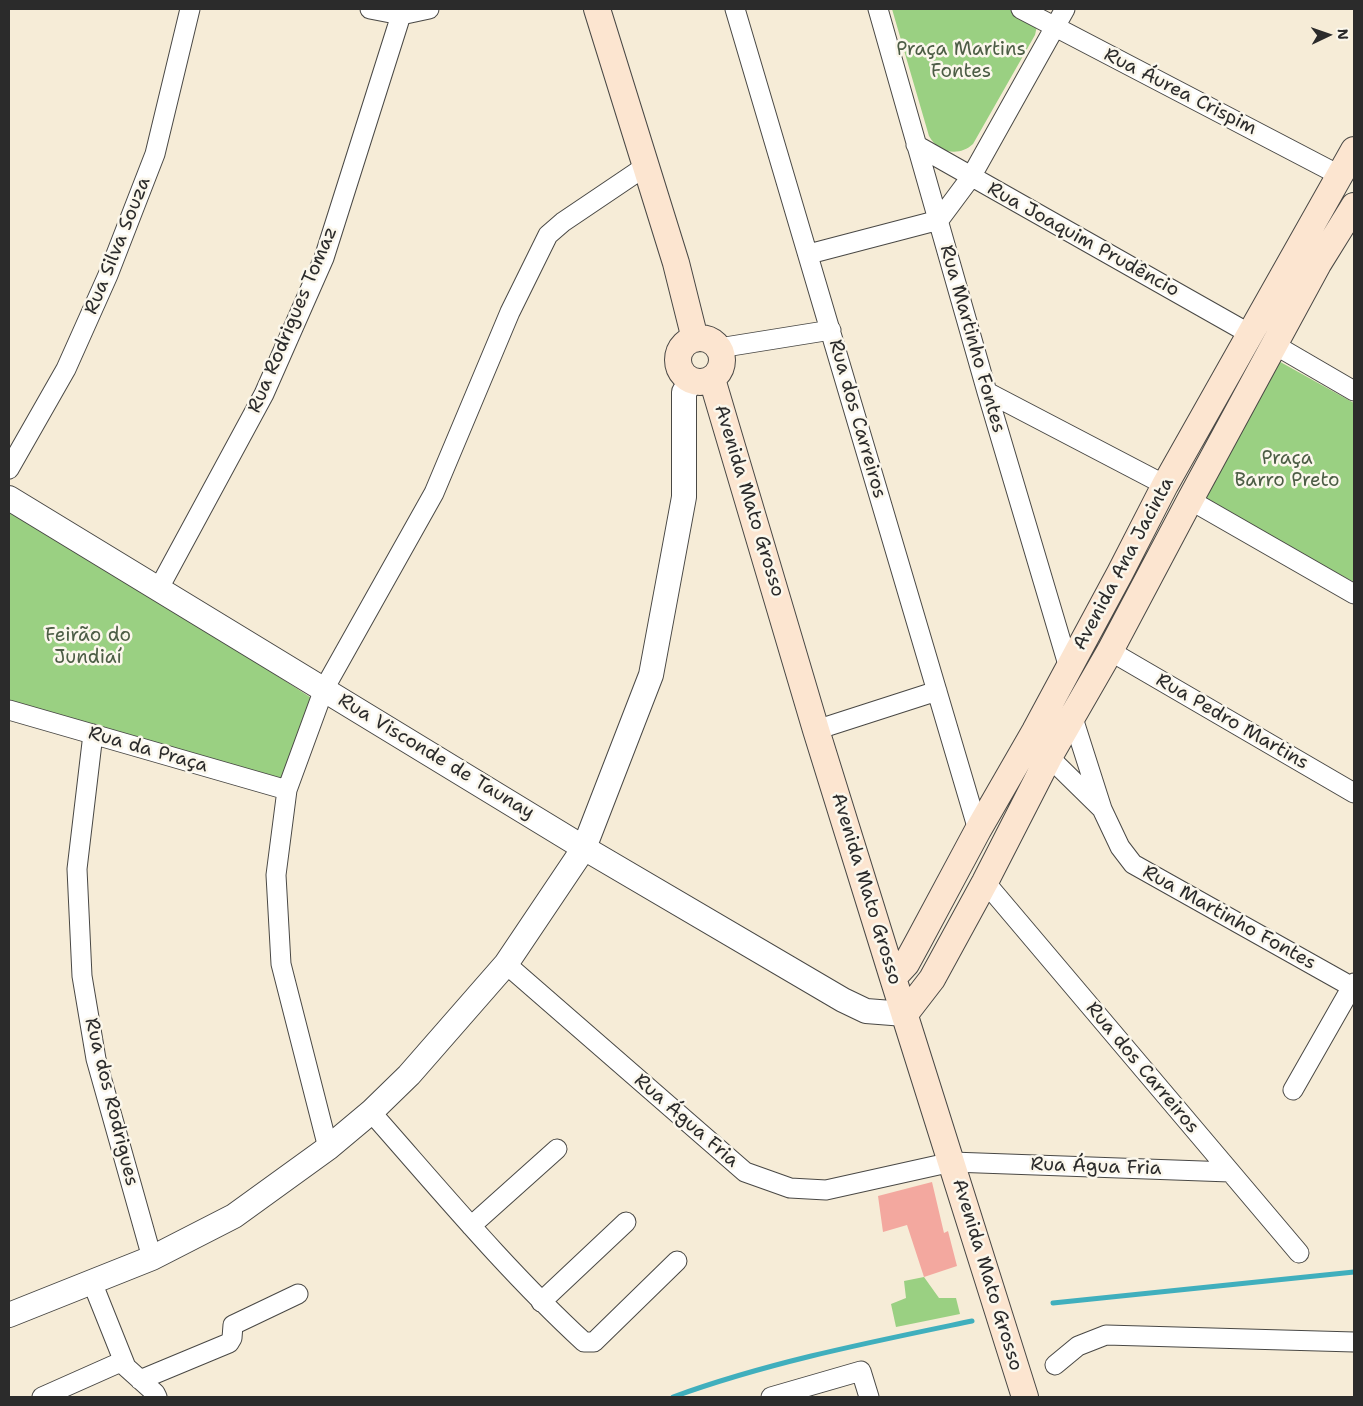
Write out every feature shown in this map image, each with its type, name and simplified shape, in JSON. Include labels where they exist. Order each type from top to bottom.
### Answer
[{"type":"main road","points":[[597,9],[676,263],[695,339]]},
{"type":"main road","name":"Avenida Ana Jacinta","points":[[905,1014],[932,979],[985,882],[1049,757],[1144,589],[1274,345],[1339,175],[1354,150]]},
{"type":"main road","name":"Avenida Ana Jacinta","points":[[893,978],[906,964],[978,830],[1035,731],[1165,485],[1250,334],[1308,258],[1354,206]]},
{"type":"main road","points":[[702,338],[719,348],[722,354],[721,368],[702,380],[682,372],[678,359],[683,346],[695,339],[702,338]]},
{"type":"main road","name":"Avenida Mato Grosso","points":[[702,380],[816,730],[1025,1397]]},
{"type":"main road","points":[[1120,573],[1144,589]]},
{"type":"main road","points":[[942,896],[968,912]]},
{"type":"street","name":"Rua Silva Souza","points":[[9,469],[66,369],[108,275],[155,154],[190,9]]},
{"type":"street","points":[[370,9],[400,12],[429,9]]},
{"type":"street","name":"Rua dos Carreiros","points":[[735,9],[978,830]]},
{"type":"street","name":"Rua Martinho Fontes","points":[[878,9],[986,392],[1069,668]]},
{"type":"street","name":"Rua Áurea Crispim","points":[[1021,9],[1339,175]]},
{"type":"street","points":[[809,254],[939,220],[971,177],[1065,9]]},
{"type":"street","name":"Rua Rodrigues Tomaz","points":[[159,588],[264,394],[324,258],[400,12]]},
{"type":"street","name":"Rua Joaquim Prudêncio","points":[[916,145],[1250,334]]},
{"type":"street","points":[[328,1148],[281,964],[276,875],[287,790],[324,689],[434,493],[510,312],[548,236],[563,222],[646,166]]},
{"type":"street","points":[[719,348],[831,330]]},
{"type":"street","points":[[1274,345],[1354,391]]},
{"type":"street","points":[[9,1315],[152,1258],[234,1216],[328,1148],[371,1112],[409,1075],[506,964],[584,848],[651,674],[684,496],[684,392],[702,380]]},
{"type":"street","points":[[986,392],[1165,485]]},
{"type":"street","name":"Rua Visconde de Taunay","points":[[9,498],[584,848],[843,1000],[866,1012],[905,1014]]},
{"type":"street","points":[[1190,500],[1354,594]]},
{"type":"street","name":"Rua Pedro Martins","points":[[1110,651],[1354,793]]},
{"type":"street","points":[[816,730],[937,691]]},
{"type":"street","name":"Rua da Praça","points":[[9,710],[287,790]]},
{"type":"street","name":"Rua Martinho Fontes","points":[[1072,715],[1102,809],[1120,847],[1134,864],[1354,986]]},
{"type":"street","name":"Rua dos Rodrigues","points":[[93,734],[77,869],[82,976],[96,1059],[152,1258]]},
{"type":"street","name":"Rua Martinho Fontes","points":[[1049,757],[1102,809]]},
{"type":"street","name":"Rua dos Carreiros","points":[[985,882],[1300,1253]]},
{"type":"street","name":"Rua Água Fria","points":[[506,964],[745,1172],[790,1188],[826,1190],[952,1162],[1230,1172]]},
{"type":"street","points":[[866,1012],[893,978]]},
{"type":"street","points":[[1293,1090],[1354,986]]},
{"type":"street","points":[[371,1112],[541,1302],[584,1342],[594,1342],[677,1261]]},
{"type":"street","points":[[471,1226],[557,1149]]},
{"type":"street","points":[[541,1302],[626,1222]]},
{"type":"street","points":[[92,1282],[126,1367],[155,1392],[157,1397]]},
{"type":"street","points":[[140,1380],[229,1343],[232,1338],[233,1325],[298,1294]]},
{"type":"street","points":[[1055,1365],[1078,1346],[1106,1335],[1354,1342]]},
{"type":"street","points":[[42,1397],[123,1361]]},
{"type":"street","points":[[771,1397],[861,1371],[869,1397]]},
{"type":"green space","name":"Praça Martins Fontes","points":[[892,9],[1015,9],[1037,26],[1035,35],[973,144],[967,148],[955,152],[949,151],[938,146],[929,136]]},
{"type":"green space","name":"Praça Barro Preto","points":[[1275,359],[1354,403],[1354,582],[1194,496]]},
{"type":"green space","name":"Feirão do Jundiaí","points":[[9,501],[313,699],[286,787],[9,706]]},
{"type":"green space","points":[[924,1277],[939,1298],[956,1298],[960,1314],[896,1327],[891,1304],[906,1298],[904,1281]]},
{"type":"building","points":[[932,1182],[944,1233],[948,1231],[957,1266],[924,1277],[907,1225],[883,1232],[878,1196]]},
{"type":"waterway","points":[[1053,1303],[1354,1272]]},
{"type":"waterway","points":[[673,1397],[783,1363],[972,1321]]}]
